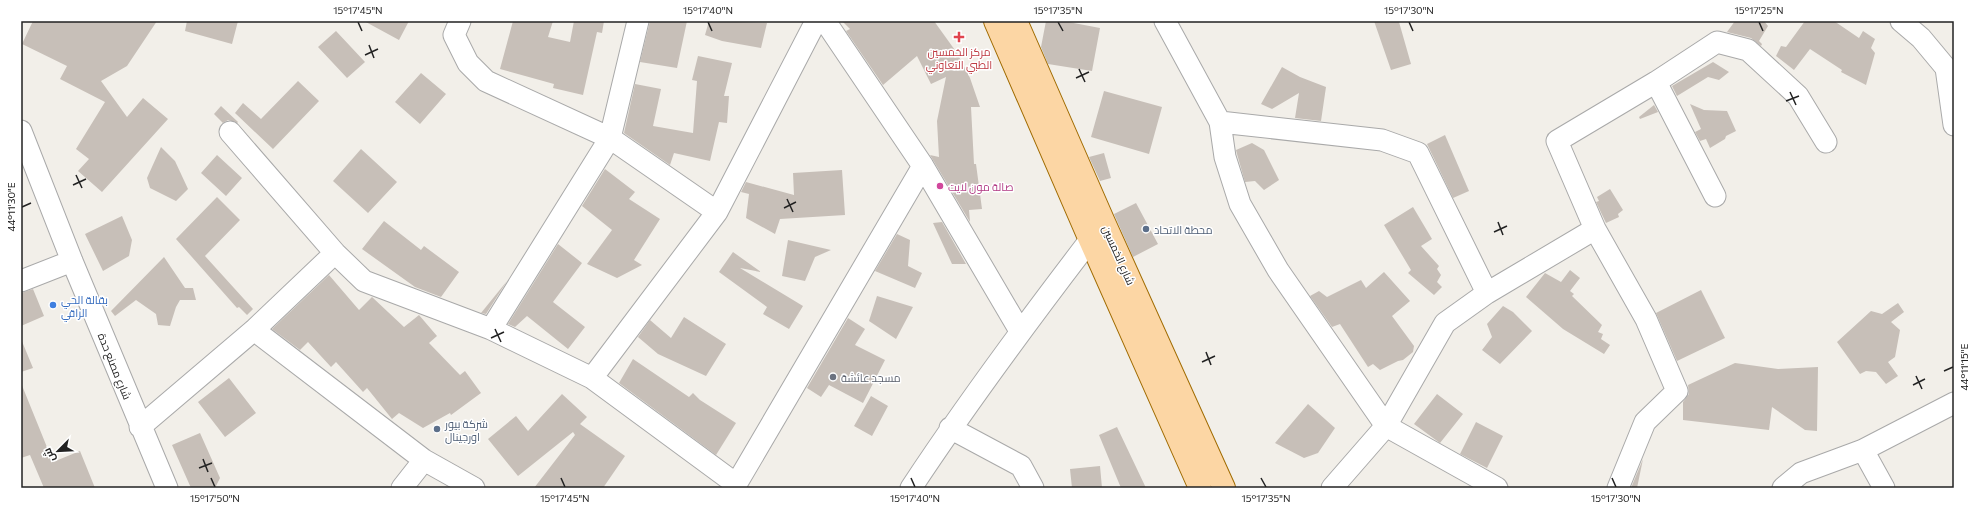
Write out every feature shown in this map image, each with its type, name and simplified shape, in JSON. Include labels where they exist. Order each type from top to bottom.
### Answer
[{"type":"main road","name":"شارع الخمسين","points":[[995,21],[1090,240],[1125,295],[1224,488]]},
{"type":"main road","name":"شارع الخمسين","points":[[1016,21],[1200,488]]},
{"type":"street","points":[[460,21],[454,35],[468,63],[486,80],[610,138],[717,212]]},
{"type":"street","points":[[491,329],[610,138],[638,21]]},
{"type":"street","points":[[592,378],[717,212],[816,21]]},
{"type":"street","points":[[825,21],[923,166],[1020,331]]},
{"type":"street","points":[[1165,21],[1220,122],[1225,157],[1240,204],[1278,270],[1386,426],[1497,488]]},
{"type":"street","points":[[1901,21],[1921,38],[1946,68],[1953,115]]},
{"type":"street","points":[[1618,488],[1645,422],[1677,391],[1646,319],[1595,229],[1557,141],[1656,82],[1717,42],[1748,50],[1798,96],[1826,142]]},
{"type":"street","points":[[1656,82],[1715,196]]},
{"type":"street","points":[[1220,122],[1382,140],[1418,153],[1487,293]]},
{"type":"street","name":"شارع مصنع حدة","points":[[21,131],[72,261],[166,488]]},
{"type":"street","points":[[230,132],[336,253],[364,281],[491,329],[592,378],[735,486],[923,166]]},
{"type":"street","points":[[1332,488],[1386,426],[1445,323],[1487,293],[1595,229]]},
{"type":"street","points":[[911,488],[950,428],[1020,331],[1090,240]]},
{"type":"street","points":[[140,427],[254,330],[336,253]]},
{"type":"street","points":[[21,281],[72,261]]},
{"type":"street","points":[[254,330],[424,460],[474,488]]},
{"type":"street","points":[[1783,488],[1801,473],[1863,450],[1954,403]]},
{"type":"street","points":[[950,428],[1021,466],[1033,488]]},
{"type":"street","points":[[1863,450],[1884,488]]},
{"type":"street","points":[[402,488],[424,460]]},
{"type":"building","points":[[33,21],[157,21],[127,66],[101,81],[127,117],[143,98],[168,119],[102,192],[78,171],[89,159],[76,149],[105,102],[60,79],[67,66],[22,44]]},
{"type":"building","points":[[187,21],[238,21],[232,44],[185,31]]},
{"type":"building","points":[[364,21],[409,21],[399,40]]},
{"type":"building","points":[[513,21],[553,21],[548,37],[570,42],[574,21],[604,21],[602,33],[597,32],[583,95],[553,88],[554,84],[500,69]]},
{"type":"building","points":[[650,21],[687,21],[677,68],[640,62]]},
{"type":"building","points":[[709,21],[767,23],[761,48],[722,41],[705,35]]},
{"type":"building","points":[[842,21],[934,21],[957,53],[970,78],[980,107],[971,107],[974,164],[976,164],[982,209],[969,210],[970,222],[930,155],[939,157],[937,121],[946,77],[931,84],[917,56],[883,85],[846,31],[850,29]]},
{"type":"building","points":[[1046,21],[1063,21],[1100,28],[1092,71],[1048,64],[1041,47]]},
{"type":"building","points":[[1374,21],[1399,22],[1411,64],[1391,70]]},
{"type":"building","points":[[1735,21],[1764,21],[1768,26],[1759,41],[1762,44],[1761,46],[1751,38],[1727,32]]},
{"type":"building","points":[[1805,21],[1834,21],[1859,38],[1863,31],[1875,39],[1871,48],[1875,53],[1866,85],[1841,72],[1842,70],[1810,49],[1794,70],[1776,56],[1781,46],[1786,47]]},
{"type":"building","points":[[336,31],[365,62],[347,78],[318,47]]},
{"type":"building","points":[[698,56],[732,63],[724,96],[729,96],[727,123],[719,122],[710,161],[674,153],[670,165],[624,133],[635,84],[661,89],[653,126],[693,133],[697,81],[692,80]]},
{"type":"building","points":[[1713,62],[1729,72],[1719,80],[1708,77],[1677,96],[1672,86]]},
{"type":"building","points":[[1282,67],[1300,77],[1326,87],[1321,121],[1295,118],[1299,93],[1272,109],[1261,104]]},
{"type":"building","points":[[421,73],[446,94],[420,124],[395,102]]},
{"type":"building","points":[[298,81],[319,101],[273,149],[235,113],[243,103],[261,119]]},
{"type":"building","points":[[1104,91],[1162,107],[1149,154],[1091,137]]},
{"type":"building","points":[[1690,104],[1704,110],[1727,111],[1736,131],[1726,136],[1725,139],[1710,148],[1706,139],[1700,141],[1695,132],[1701,129]]},
{"type":"building","points":[[1654,105],[1658,112],[1640,119],[1639,117]]},
{"type":"building","points":[[221,106],[238,122],[237,123],[228,120],[223,123],[214,114]]},
{"type":"building","points":[[1445,135],[1469,191],[1453,198],[1427,144]]},
{"type":"building","points":[[1252,143],[1264,150],[1279,180],[1264,190],[1255,181],[1245,182],[1237,154],[1236,150]]},
{"type":"building","points":[[161,147],[175,161],[188,189],[176,201],[150,188],[147,178]]},
{"type":"building","points":[[361,149],[397,182],[368,213],[333,181]]},
{"type":"building","points":[[1104,153],[1111,178],[1100,181],[1089,157]]},
{"type":"building","points":[[217,155],[242,178],[226,196],[201,173]]},
{"type":"building","points":[[605,169],[635,192],[629,199],[660,219],[634,260],[642,265],[617,278],[587,264],[612,230],[582,206]]},
{"type":"building","points":[[842,170],[845,215],[780,219],[775,234],[746,218],[749,194],[741,192],[746,182],[794,195],[793,173]]},
{"type":"building","points":[[1610,189],[1623,210],[1618,214],[1619,217],[1606,223],[1596,202],[1599,201],[1597,197]]},
{"type":"building","points":[[217,197],[240,220],[205,256],[253,309],[247,315],[239,307],[237,308],[176,239]]},
{"type":"building","points":[[1136,203],[1158,244],[1133,257],[1114,214]]},
{"type":"building","points":[[1413,207],[1432,239],[1421,246],[1439,266],[1437,269],[1441,275],[1437,282],[1442,287],[1434,295],[1408,273],[1411,270],[1384,225]]},
{"type":"building","points":[[122,216],[132,240],[129,256],[103,271],[85,234]]},
{"type":"building","points":[[384,221],[421,250],[424,246],[459,272],[441,297],[415,287],[362,249]]},
{"type":"building","points":[[942,222],[966,264],[952,264],[933,223]]},
{"type":"building","points":[[897,234],[910,240],[908,266],[922,273],[915,288],[875,271]]},
{"type":"building","points":[[788,240],[831,250],[815,257],[805,281],[782,276]]},
{"type":"building","points":[[558,244],[582,263],[553,302],[585,327],[568,349],[527,316],[515,327],[508,324]]},
{"type":"building","points":[[733,252],[761,272],[740,268],[803,306],[789,329],[763,314],[767,307],[719,272]]},
{"type":"building","points":[[164,257],[185,288],[193,288],[196,300],[180,300],[176,307],[170,326],[158,325],[156,314],[136,300],[115,316],[111,311]]},
{"type":"building","points":[[1570,270],[1580,278],[1570,291],[1574,294],[1572,296],[1602,325],[1598,332],[1603,334],[1601,339],[1610,345],[1604,354],[1563,329],[1526,297],[1545,273],[1561,282]]},
{"type":"building","points":[[1384,272],[1410,301],[1392,316],[1414,346],[1413,352],[1403,360],[1380,370],[1373,364],[1368,367],[1340,324],[1332,327],[1310,296],[1319,291],[1327,297],[1361,280],[1366,288]]},
{"type":"building","points":[[329,275],[359,310],[372,297],[404,327],[419,315],[437,336],[429,343],[460,375],[465,371],[481,393],[451,415],[450,413],[423,428],[399,413],[392,419],[367,388],[363,392],[336,362],[331,367],[308,342],[300,350],[272,329]]},
{"type":"building","points":[[507,281],[486,314],[481,313]]},
{"type":"building","points":[[33,289],[44,316],[21,326],[21,293]]},
{"type":"building","points":[[1701,290],[1725,338],[1677,361],[1656,313]]},
{"type":"building","points":[[877,296],[913,307],[896,339],[869,321]]},
{"type":"building","points":[[1898,303],[1904,312],[1891,322],[1900,330],[1895,357],[1888,362],[1898,376],[1886,384],[1876,372],[1866,371],[1860,374],[1837,342],[1871,311],[1882,314]]},
{"type":"building","points":[[1503,306],[1513,312],[1532,331],[1500,364],[1482,350],[1492,337],[1487,324]]},
{"type":"building","points":[[684,317],[726,344],[706,376],[658,354],[638,337],[650,320],[671,338]]},
{"type":"building","points":[[848,318],[865,329],[855,345],[885,360],[863,403],[829,385],[821,397],[807,388]]},
{"type":"building","points":[[21,339],[33,368],[21,372]]},
{"type":"building","points":[[633,359],[689,397],[693,393],[700,400],[736,423],[716,455],[619,383]]},
{"type":"building","points":[[1735,363],[1778,369],[1818,367],[1817,431],[1805,430],[1772,407],[1769,430],[1683,420],[1683,402],[1689,394],[1688,385]]},
{"type":"building","points":[[229,378],[256,413],[225,437],[198,402]]},
{"type":"building","points":[[21,383],[53,462],[80,451],[95,488],[44,488],[30,455],[21,458]]},
{"type":"building","points":[[562,394],[587,417],[580,424],[625,456],[603,488],[534,488],[575,435],[573,432],[518,476],[488,439],[516,416],[528,431]]},
{"type":"building","points":[[1437,394],[1463,414],[1440,443],[1414,424]]},
{"type":"building","points":[[871,396],[888,406],[872,436],[854,426]]},
{"type":"building","points":[[1308,404],[1335,428],[1318,453],[1304,458],[1275,443]]},
{"type":"building","points":[[1476,422],[1503,436],[1487,468],[1460,454]]},
{"type":"building","points":[[1117,427],[1146,488],[1121,488],[1099,435]]},
{"type":"building","points":[[200,433],[220,478],[215,488],[191,488],[172,445]]},
{"type":"building","points":[[1643,459],[1637,488],[1631,488]]},
{"type":"building","points":[[1100,466],[1102,488],[1072,488],[1070,469]]},
{"type":"place","name":"مركز الخمسين الطبي التعاوني","points":[[959,37]]},
{"type":"place","name":"صالة مون لايت","points":[[940,186]]},
{"type":"place","name":"محطة الاتحاد","points":[[1146,229]]},
{"type":"place","name":"بقالة الحي الراقي","points":[[53,305]]},
{"type":"place","name":"مسجد عائشة","points":[[833,377]]},
{"type":"place","name":"شركة بيور اورجينال","points":[[437,429]]}]
